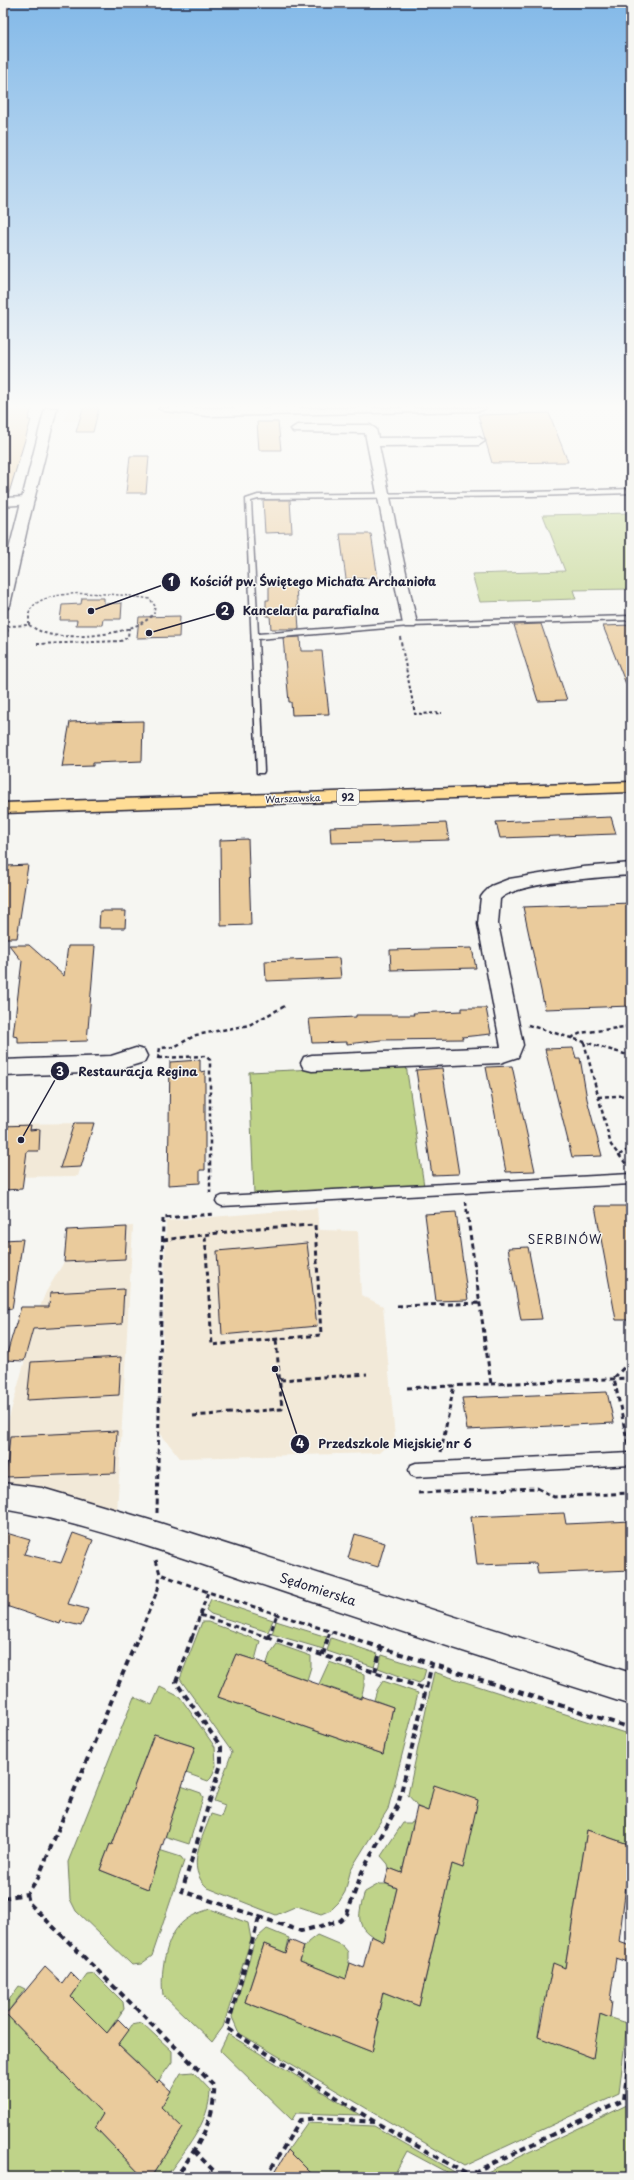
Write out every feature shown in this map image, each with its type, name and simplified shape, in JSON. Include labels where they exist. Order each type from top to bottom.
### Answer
[{"type":"main road","name":"Warszawska","points":[[3,808],[631,787]]},
{"type":"street","points":[[3,605],[24,510]]},
{"type":"street","points":[[388,510],[410,624]]},
{"type":"street","points":[[312,1063],[500,1055],[510,1052],[512,1045],[488,924],[491,898],[498,890],[510,885],[583,873],[631,870]]},
{"type":"street","points":[[3,1068],[111,1064],[144,1058]]},
{"type":"street","name":"Sędomierska","points":[[3,1496],[42,1502],[160,1537],[421,1623],[631,1689]]},
{"type":"lane","points":[[248,510],[260,771]]},
{"type":"lane","points":[[254,636],[410,624],[631,618]]},
{"type":"lane","points":[[222,1201],[631,1179]]},
{"type":"lane","points":[[416,1470],[631,1459]]},
{"type":"path","points":[[3,640],[6,640],[8,626],[29,626],[34,631],[61,636],[95,634],[129,628],[154,615],[155,607],[152,601],[143,598],[114,595],[88,594],[48,598],[38,601],[32,606],[29,626]]},
{"type":"path","points":[[397,625],[415,714],[442,713]]},
{"type":"path","points":[[37,644],[59,642],[121,641],[128,637],[129,628]]},
{"type":"path","points":[[59,642],[61,636]]},
{"type":"path","points":[[159,1058],[160,1048],[174,1047],[196,1035],[249,1025],[285,1006]]},
{"type":"path","points":[[507,1018],[631,1056]]},
{"type":"path","points":[[571,1038],[581,1032],[631,1026]]},
{"type":"path","points":[[584,1042],[611,1145],[627,1166]]},
{"type":"path","points":[[144,1058],[205,1056],[210,1060],[210,1197]]},
{"type":"path","points":[[598,1096],[631,1095]]},
{"type":"path","points":[[619,1155],[631,1148]]},
{"type":"path","points":[[465,1196],[491,1384]]},
{"type":"path","points":[[156,1521],[163,1218],[219,1213]]},
{"type":"path","points":[[163,1240],[258,1228],[315,1225],[321,1335],[212,1345],[205,1235]]},
{"type":"path","points":[[397,1306],[481,1303]]},
{"type":"path","points":[[193,1416],[282,1410],[276,1339]]},
{"type":"path","points":[[614,1378],[631,1360]]},
{"type":"path","points":[[280,1380],[367,1374]]},
{"type":"path","points":[[614,1378],[631,1459]]},
{"type":"path","points":[[407,1388],[631,1378]]},
{"type":"path","points":[[437,1469],[454,1385]]},
{"type":"path","points":[[418,1493],[537,1488],[554,1497],[631,1494]]},
{"type":"path","points":[[3,1898],[27,1894],[38,1878],[158,1589],[160,1574],[154,1554]]},
{"type":"path","points":[[160,1574],[208,1592],[631,1728]]},
{"type":"path","points":[[208,1592],[176,1682],[219,1744],[222,1755],[219,1773],[182,1892],[259,1918],[301,1930],[332,1924],[340,1921],[347,1914],[362,1872],[398,1805],[432,1664]]},
{"type":"path","points":[[269,1637],[277,1614]]},
{"type":"path","points":[[200,1615],[426,1689]]},
{"type":"path","points":[[323,1655],[330,1631]]},
{"type":"path","points":[[375,1672],[381,1648]]},
{"type":"path","points":[[27,1894],[29,1903],[214,2085],[215,2103],[210,2123],[194,2151],[176,2177]]},
{"type":"path","points":[[259,1918],[227,2028],[375,2122],[466,2176],[624,2100],[631,2039]]},
{"type":"path","points":[[266,2177],[293,2129],[300,2120],[317,2118],[375,2122]]},
{"type":"path","points":[[194,2151],[220,2177]]},
{"type":"shaded area","points":[[94,1123],[78,1176],[3,1177],[3,1124]]},
{"type":"shaded area","points":[[317,1208],[319,1230],[358,1231],[361,1295],[383,1306],[395,1438],[379,1453],[180,1458],[160,1433],[166,1221]]},
{"type":"shaded area","points":[[133,1226],[117,1513],[3,1487],[3,1440],[39,1309],[46,1292],[64,1262],[67,1230]]},
{"type":"green space","points":[[631,513],[631,589],[573,590],[576,599],[480,602],[472,574],[565,571],[543,515]]},
{"type":"green space","points":[[406,1065],[424,1186],[254,1194],[249,1072]]},
{"type":"green space","points":[[211,1599],[273,1620],[268,1632],[211,1614],[206,1610]]},
{"type":"green space","points":[[276,1621],[327,1637],[323,1649],[272,1634]]},
{"type":"green space","points":[[202,1622],[208,1622],[260,1641],[255,1660],[236,1654],[218,1697],[383,1754],[393,1707],[374,1700],[377,1690],[383,1681],[418,1693],[388,1809],[351,1869],[345,1892],[339,1902],[331,1910],[321,1914],[297,1906],[276,1915],[208,1888],[201,1880],[197,1871],[196,1862],[200,1843],[211,1814],[221,1817],[225,1805],[214,1801],[232,1752],[180,1679]]},
{"type":"green space","points":[[331,1638],[378,1654],[374,1667],[327,1651]]},
{"type":"green space","points":[[277,1644],[311,1656],[311,1667],[307,1680],[266,1666],[270,1654]]},
{"type":"green space","points":[[382,1655],[426,1669],[423,1680],[419,1683],[378,1668]]},
{"type":"green space","points":[[329,1662],[364,1674],[364,1686],[361,1698],[319,1684]]},
{"type":"green space","points":[[434,1672],[631,1735],[631,1845],[587,1830],[565,1968],[553,1964],[545,2008],[542,2007],[538,2036],[593,2058],[596,2013],[627,2023],[619,2094],[464,2166],[239,2033],[232,2017],[254,1943],[267,1929],[289,1938],[286,1953],[264,1944],[245,2002],[372,2052],[379,2022],[377,2020],[383,1992],[419,2006],[452,1864],[463,1868],[428,1811],[416,1806],[408,1795]]},
{"type":"green space","points":[[160,1687],[180,1697],[215,1747],[216,1766],[211,1778],[208,1781],[186,1773],[195,1747],[154,1734],[112,1845],[110,1844],[100,1870],[148,1889],[157,1863],[159,1850],[181,1857],[184,1861],[152,1956],[141,1964],[132,1965],[76,1911],[70,1899],[68,1862],[134,1697],[152,1705]]},
{"type":"green space","points":[[181,1786],[201,1793],[203,1798],[189,1844],[164,1836]]},
{"type":"green space","points":[[412,1821],[425,1825],[408,1846],[402,1873],[389,1868],[388,1864],[381,1856],[403,1823],[411,1823]]},
{"type":"green space","points":[[379,1884],[386,1884],[397,1888],[384,1942],[375,1938],[363,1928],[360,1917],[360,1910],[365,1892]]},
{"type":"green space","points":[[210,1909],[248,1923],[251,1939],[223,2027],[212,2042],[163,1995],[162,1987],[164,1959],[174,1933],[188,1918]]},
{"type":"green space","points":[[317,1935],[343,1946],[348,1952],[348,1962],[350,1963],[346,1979],[300,1961],[304,1946],[306,1946],[308,1942]]},
{"type":"green space","points":[[95,1974],[123,2002],[124,2009],[107,2033],[71,1997],[87,1975]]},
{"type":"green space","points":[[19,1986],[25,1989],[6,2014],[103,2114],[95,2127],[143,2177],[3,2177],[3,2008]]},
{"type":"green space","points":[[142,2023],[172,2051],[172,2062],[149,2094],[131,2076],[139,2064],[118,2045],[132,2025]]},
{"type":"green space","points":[[228,2034],[360,2115],[296,2113],[292,2120],[220,2050]]},
{"type":"green space","points":[[193,2072],[210,2090],[206,2114],[195,2136],[166,2177],[151,2177],[182,2128],[161,2107],[181,2073]]},
{"type":"green space","points":[[631,2086],[631,2163],[629,2177],[477,2177],[629,2104]]},
{"type":"green space","points":[[307,2123],[374,2126],[458,2174],[456,2177],[444,2177],[446,2172],[407,2151],[393,2177],[315,2177],[288,2150]]},
{"type":"building","points":[[264,510],[291,510],[292,532],[265,533]]},
{"type":"building","points":[[340,534],[371,534],[378,578],[346,579]]},
{"type":"building","points":[[269,586],[296,586],[299,629],[271,629],[270,616],[266,616],[266,600],[269,600]]},
{"type":"building","points":[[82,598],[104,598],[104,604],[122,603],[121,619],[103,619],[102,625],[76,625],[77,620],[60,620],[62,605],[81,604]]},
{"type":"building","points":[[180,616],[179,637],[137,638],[139,617]]},
{"type":"building","points":[[541,624],[567,700],[538,701],[514,625]]},
{"type":"building","points":[[631,625],[631,694],[630,694],[603,626]]},
{"type":"building","points":[[300,637],[301,651],[322,651],[329,714],[292,715],[291,702],[289,702],[283,638]]},
{"type":"building","points":[[143,721],[142,761],[93,763],[93,766],[62,767],[70,722]]},
{"type":"building","points":[[611,817],[616,834],[500,838],[496,822]]},
{"type":"building","points":[[446,823],[449,840],[331,843],[330,827]]},
{"type":"building","points":[[248,839],[251,925],[221,926],[220,840]]},
{"type":"building","points":[[28,865],[17,938],[3,938],[3,891],[7,866]]},
{"type":"building","points":[[631,903],[631,1006],[545,1009],[523,907]]},
{"type":"building","points":[[100,911],[126,911],[125,928],[99,928]]},
{"type":"building","points":[[9,945],[29,945],[64,976],[68,946],[95,946],[87,1041],[18,1043],[18,1037],[13,1036],[22,961]]},
{"type":"building","points":[[472,948],[476,968],[391,970],[390,950]]},
{"type":"building","points":[[339,958],[341,978],[266,981],[265,961]]},
{"type":"building","points":[[462,1008],[486,1008],[491,1034],[462,1037],[463,1039],[381,1040],[347,1044],[347,1042],[312,1043],[309,1019],[356,1017],[356,1015],[414,1015],[413,1013],[462,1011]]},
{"type":"building","points":[[573,1048],[576,1058],[580,1058],[587,1099],[602,1156],[572,1157],[545,1049]]},
{"type":"building","points":[[200,1060],[200,1072],[205,1071],[205,1170],[200,1170],[200,1183],[168,1185],[170,1062]]},
{"type":"building","points":[[512,1066],[535,1171],[506,1172],[486,1067]]},
{"type":"building","points":[[442,1068],[459,1174],[432,1175],[416,1070]]},
{"type":"building","points":[[74,1123],[94,1123],[81,1167],[60,1168]]},
{"type":"building","points":[[31,1125],[30,1130],[40,1129],[39,1151],[27,1151],[22,1189],[3,1190],[3,1126]]},
{"type":"building","points":[[595,1206],[628,1206],[631,1222],[631,1320],[616,1320]]},
{"type":"building","points":[[456,1212],[468,1300],[436,1301],[425,1214]]},
{"type":"building","points":[[127,1227],[125,1259],[64,1262],[67,1230]]},
{"type":"building","points":[[23,1239],[12,1309],[3,1308],[3,1240]]},
{"type":"building","points":[[307,1243],[317,1326],[222,1335],[217,1251]]},
{"type":"building","points":[[528,1247],[542,1319],[521,1320],[508,1248]]},
{"type":"building","points":[[124,1289],[122,1324],[33,1329],[24,1361],[5,1360],[21,1307],[49,1307],[50,1293]]},
{"type":"building","points":[[121,1357],[119,1395],[27,1400],[31,1362]]},
{"type":"building","points":[[607,1392],[614,1423],[467,1430],[462,1398]]},
{"type":"building","points":[[117,1431],[115,1473],[6,1477],[10,1436]]},
{"type":"building","points":[[564,1513],[566,1524],[631,1521],[631,1570],[538,1574],[536,1563],[477,1565],[471,1517]]},
{"type":"building","points":[[3,1532],[30,1540],[24,1554],[61,1563],[73,1533],[93,1540],[68,1604],[88,1609],[81,1626],[61,1621],[60,1624],[3,1605]]},
{"type":"building","points":[[355,1534],[385,1543],[378,1567],[348,1558]]},
{"type":"building","points":[[236,1654],[361,1699],[361,1696],[393,1707],[383,1754],[218,1697]]},
{"type":"building","points":[[154,1734],[195,1747],[148,1889],[100,1870],[110,1844],[112,1845]]},
{"type":"building","points":[[434,1785],[478,1800],[463,1868],[452,1864],[419,2006],[383,1992],[377,2020],[379,2021],[372,2052],[245,2002],[264,1944],[286,1953],[290,1940],[304,1946],[300,1961],[346,1979],[350,1963],[363,1968],[371,1936],[384,1942],[397,1888],[385,1883],[389,1868],[402,1873],[417,1807],[428,1811]]},
{"type":"building","points":[[587,1830],[631,1845],[619,1942],[631,1946],[631,1963],[616,1958],[610,2000],[612,2001],[610,2018],[600,2014],[593,2058],[538,2037],[553,1963],[565,1968]]},
{"type":"building","points":[[45,1967],[62,1983],[70,1972],[81,1983],[71,1997],[107,2033],[118,2019],[129,2030],[118,2045],[157,2082],[159,2080],[171,2091],[161,2107],[183,2128],[151,2177],[143,2177],[95,2127],[103,2114],[6,2014]]},
{"type":"building","points":[[288,2150],[315,2177],[272,2177]]},
{"type":"place","name":"Kościół pw. Świętego Michała Archanioła","points":[[91,611]]},
{"type":"place","name":"Kancelaria parafialna","points":[[149,633]]},
{"type":"place","name":"Restauracja Regina","points":[[21,1140]]},
{"type":"place","name":"Przedszkole Miejskie nr 6","points":[[275,1369]]},
{"type":"district","name":"SERBINÓW","points":[[565,1240]]}]
